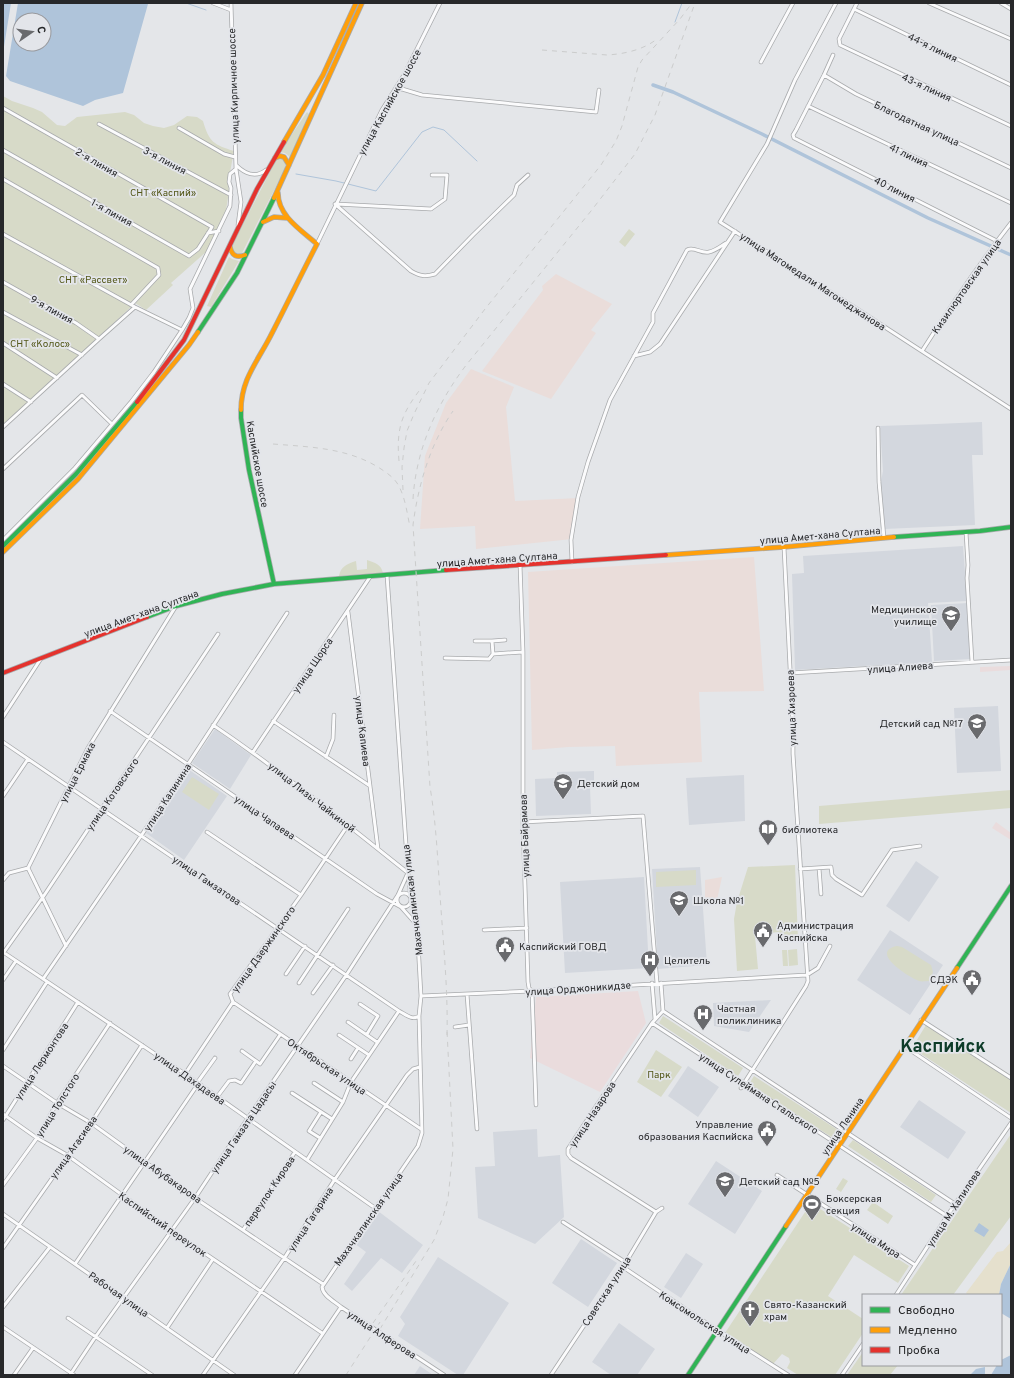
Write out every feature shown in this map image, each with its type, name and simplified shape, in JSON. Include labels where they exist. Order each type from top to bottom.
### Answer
[{"type":"main road","points":[[3,546],[76,474],[133,407],[184,340],[257,189],[323,75],[356,3]]},
{"type":"main road","points":[[3,552],[78,479],[189,345],[237,273],[290,165],[362,3]]},
{"type":"main road","points":[[275,158],[283,156],[287,159],[290,165]]},
{"type":"main road","points":[[277,191],[280,208],[287,218],[317,244]]},
{"type":"main road","points":[[260,225],[267,219],[273,217],[278,216],[287,218]]},
{"type":"main road","name":"Каспийское шоссе","points":[[274,584],[249,470],[241,418],[241,397],[246,380],[265,347],[317,244]]},
{"type":"main road","points":[[230,247],[232,254],[236,257],[241,258],[246,255]]},
{"type":"main road","name":"улица Амет-хана Султана","points":[[3,673],[176,606],[222,594],[274,584],[430,573],[520,564],[572,562],[784,547],[1011,528]]},
{"type":"main road","name":"улица Ленина","points":[[688,1375],[807,1195],[838,1145],[1011,886]]},
{"type":"street","points":[[213,3],[231,10]]},
{"type":"street","name":"улица Кирпичное шоссе","points":[[231,3],[236,170]]},
{"type":"street","name":"улица Каспийское шоссе","points":[[317,244],[335,204],[382,110],[395,91],[419,47],[440,3]]},
{"type":"street","points":[[761,62],[794,3]]},
{"type":"street","points":[[735,231],[720,222],[767,144],[795,80],[836,3]]},
{"type":"street","points":[[854,9],[857,3]]},
{"type":"street","points":[[929,3],[1011,39]]},
{"type":"street","points":[[1000,3],[1011,9]]},
{"type":"street","name":"43-я линия","points":[[854,9],[839,39],[840,45],[1011,126]]},
{"type":"street","name":"44-я линия","points":[[854,9],[1011,85]]},
{"type":"street","points":[[808,106],[824,75],[832,55]]},
{"type":"street","name":"Благодатная улица","points":[[824,75],[856,94],[1011,168]]},
{"type":"street","points":[[395,91],[402,88],[422,95],[596,112],[598,90]]},
{"type":"street","name":"40 линия","points":[[808,106],[793,135],[794,138],[996,243]]},
{"type":"street","name":"41 линия","points":[[808,106],[1011,203]]},
{"type":"street","name":"2-я линия","points":[[3,108],[212,227]]},
{"type":"street","name":"3-я линия","points":[[99,124],[231,196]]},
{"type":"street","points":[[178,128],[224,154],[235,157]]},
{"type":"street","name":"1-я линия","points":[[3,150],[189,256],[198,249],[212,227]]},
{"type":"street","points":[[236,165],[247,174],[254,175],[262,174],[269,168]]},
{"type":"street","points":[[3,540],[75,468],[154,372],[182,330],[189,318],[192,308],[190,289],[230,206],[230,174],[236,170],[241,202],[238,230]]},
{"type":"street","points":[[335,204],[431,209],[445,199],[446,176],[432,175]]},
{"type":"street","points":[[335,204],[411,271],[420,276],[428,276],[435,274],[473,234],[514,195],[517,185],[528,175]]},
{"type":"street","points":[[3,179],[158,268],[159,275],[131,305]]},
{"type":"street","name":"Кизилюртовская улица","points":[[922,351],[949,309],[1011,223]]},
{"type":"street","points":[[208,233],[219,231]]},
{"type":"street","name":"улица Магомедали Магомеджановa","points":[[634,356],[650,352],[660,344],[735,231],[1011,409]]},
{"type":"street","points":[[3,234],[131,305],[182,330]]},
{"type":"street","points":[[572,562],[571,540],[578,497],[588,462],[610,400],[654,322],[653,313],[687,250],[692,248],[707,253],[712,252],[726,243]]},
{"type":"street","name":"9-я линия","points":[[3,282],[76,323],[99,339]]},
{"type":"street","points":[[4,425],[58,378],[135,307]]},
{"type":"street","points":[[3,312],[82,356]]},
{"type":"street","points":[[3,343],[58,378]]},
{"type":"street","points":[[3,384],[31,402]]},
{"type":"street","points":[[3,469],[82,395],[112,424]]},
{"type":"street","points":[[878,428],[879,482],[884,538]]},
{"type":"street","points":[[966,532],[972,662]]},
{"type":"street","name":"улица Хизроева","points":[[753,1071],[808,981],[793,754],[784,547]]},
{"type":"street","name":"улица Байрамова","points":[[520,564],[523,652],[523,822],[529,988],[532,991],[536,1105]]},
{"type":"street","name":"Махачкалинская улица","points":[[322,1291],[323,1284],[418,1146],[421,1129],[419,1016],[421,996],[417,926],[411,898],[408,873],[387,575]]},
{"type":"street","name":"улица Щорса","points":[[253,752],[370,577]]},
{"type":"street","name":"улица Ермака","points":[[28,868],[88,748],[176,606]]},
{"type":"street","name":"улица Капиева","points":[[348,612],[378,849]]},
{"type":"street","name":"улица Калинина","points":[[3,1050],[66,946],[141,836],[287,613]]},
{"type":"street","name":"улица Котовского","points":[[4,952],[43,897],[218,634]]},
{"type":"street","points":[[474,642],[505,640]]},
{"type":"street","points":[[445,658],[489,659],[493,654],[492,641]]},
{"type":"street","points":[[493,654],[523,652]]},
{"type":"street","points":[[3,717],[41,658]]},
{"type":"street","name":"улица Алиева","points":[[790,673],[1011,660]]},
{"type":"street","name":"улица Чапаева","points":[[110,711],[377,894],[400,907],[417,926]]},
{"type":"street","points":[[326,757],[333,739],[334,715]]},
{"type":"street","points":[[273,721],[370,786]]},
{"type":"street","name":"улица Лизы Чайкиной","points":[[213,725],[253,752],[348,824],[408,873]]},
{"type":"street","name":"улица Гамзатова","points":[[3,742],[306,946],[398,1010],[415,1019],[419,1016]]},
{"type":"street","points":[[3,796],[28,759]]},
{"type":"street","points":[[523,822],[643,816],[663,1011]]},
{"type":"street","name":"улица Дзержинского","points":[[185,1074],[233,1002],[230,994],[326,859],[348,824]]},
{"type":"street","points":[[207,832],[301,895]]},
{"type":"street","points":[[800,869],[831,867],[832,875],[836,879],[862,895],[892,850],[920,846]]},
{"type":"street","points":[[3,880],[9,873],[28,868],[66,946]]},
{"type":"street","points":[[820,868],[821,894]]},
{"type":"street","name":"улица Гамзата Цадасы","points":[[71,1374],[96,1336],[196,1198],[248,1118],[347,974],[398,895],[408,873]]},
{"type":"street","points":[[402,893],[411,898],[409,905],[405,908],[400,907],[396,902],[398,895],[402,893]]},
{"type":"street","points":[[299,983],[319,955],[348,908]]},
{"type":"street","points":[[484,930],[527,928]]},
{"type":"street","points":[[286,974],[306,946]]},
{"type":"street","points":[[807,975],[818,968],[830,946]]},
{"type":"street","name":"улица Дахадаева","points":[[4,952],[185,1074],[375,1208]]},
{"type":"street","points":[[3,980],[16,961]]},
{"type":"street","points":[[313,993],[333,965]]},
{"type":"street","name":"улица Орджоникидзе","points":[[421,996],[807,975]]},
{"type":"street","points":[[652,984],[655,1019]]},
{"type":"street","points":[[467,994],[477,1129]]},
{"type":"street","name":"улица Лермонтова","points":[[3,1120],[4,1115],[78,1002]]},
{"type":"street","name":"Октябрьская улица","points":[[233,1002],[421,1129]]},
{"type":"street","points":[[360,1004],[378,1016],[367,1034]]},
{"type":"street","points":[[307,1160],[343,1102],[351,1082],[398,1010]]},
{"type":"street","name":"улица Назарова","points":[[656,1212],[571,1158],[568,1154],[568,1149],[652,1023],[663,1011]]},
{"type":"street","name":"улица Сулеймана Стальского","points":[[663,1011],[955,1204]]},
{"type":"street","points":[[921,1020],[1011,1078]]},
{"type":"street","points":[[348,1022],[377,1042]]},
{"type":"street","name":"улица Толстого","points":[[3,1185],[37,1138],[57,1103],[110,1023]]},
{"type":"street","name":"улица Сулеймана Стальского","points":[[652,1023],[947,1216]]},
{"type":"street","points":[[455,1027],[469,1025]]},
{"type":"street","points":[[242,1051],[260,1064],[280,1035]]},
{"type":"street","points":[[339,1035],[369,1055]]},
{"type":"street","name":"улица Агасиева","points":[[3,1248],[67,1155],[91,1123],[142,1045]]},
{"type":"street","points":[[904,1046],[1011,1118]]},
{"type":"street","points":[[351,1059],[358,1048]]},
{"type":"street","points":[[75,1264],[123,1196],[215,1058]]},
{"type":"street","points":[[217,1097],[229,1081],[235,1080],[241,1083],[256,1061]]},
{"type":"street","name":"улица Абубакарова","points":[[3,1066],[57,1103],[91,1123],[196,1198],[323,1284]]},
{"type":"street","name":"улица Гагарина","points":[[203,1375],[285,1257],[335,1179],[409,1072],[420,1067]]},
{"type":"street","points":[[741,1088],[753,1071]]},
{"type":"street","points":[[314,1083],[343,1102]]},
{"type":"street","points":[[292,1093],[332,1119]]},
{"type":"street","points":[[320,1138],[309,1131],[321,1112]]},
{"type":"street","name":"Каспийский переулок","points":[[4,1115],[37,1138],[67,1155],[172,1231],[322,1333]]},
{"type":"street","name":"улица М. Халилова","points":[[897,1294],[955,1204],[1011,1123]]},
{"type":"street","name":"переулок Кирова","points":[[243,1230],[295,1152]]},
{"type":"street","name":"улица Мира","points":[[778,1175],[915,1265]]},
{"type":"street","name":"Советская улица","points":[[551,1375],[623,1268],[625,1262],[656,1212],[662,1208]]},
{"type":"street","name":"Рабочая улица","points":[[3,1214],[234,1375]]},
{"type":"street","points":[[564,1222],[625,1262]]},
{"type":"street","points":[[3,1307],[50,1246]]},
{"type":"street","points":[[166,1328],[213,1259]]},
{"type":"street","name":"Комсомольская улица","points":[[623,1268],[788,1375]]},
{"type":"street","name":"улица Алферова","points":[[322,1291],[326,1296],[341,1307],[444,1375]]},
{"type":"street","points":[[295,1375],[341,1307]]},
{"type":"street","points":[[68,1318],[152,1375]]},
{"type":"street","points":[[3,1327],[71,1374]]},
{"type":"street","points":[[842,1375],[862,1345]]},
{"type":"street","points":[[14,1375],[33,1348]]},
{"type":"shaded area","points":[[556,274],[612,304],[591,330],[596,333],[551,399],[482,371],[543,290],[542,286]]},
{"type":"shaded area","points":[[471,369],[514,387],[506,407],[515,501],[579,498],[572,539],[476,549],[475,526],[420,529],[425,456],[446,403]]},
{"type":"shaded area","points":[[982,422],[983,455],[972,455],[975,525],[884,529],[881,481],[883,471],[880,426]]},
{"type":"shaded area","points":[[963,546],[967,601],[928,603],[932,662],[795,670],[792,574],[804,573],[803,556]]},
{"type":"shaded area","points":[[754,557],[764,691],[699,692],[702,762],[616,766],[615,746],[568,747],[532,750],[528,572]]},
{"type":"shaded area","name":"Медицинское училище","points":[[968,603],[971,659],[934,661],[931,605]]},
{"type":"shaded area","points":[[1011,666],[1011,670],[980,672],[980,667]]},
{"type":"shaded area","name":"Детский сад №17","points":[[998,706],[1001,771],[957,773],[954,708]]},
{"type":"shaded area","points":[[215,729],[251,755],[230,789],[192,763]]},
{"type":"shaded area","points":[[188,769],[227,796],[184,860],[146,833]]},
{"type":"shaded area","name":"Детский дом","points":[[594,771],[594,786],[590,787],[591,814],[536,816],[535,779],[557,778],[557,772]]},
{"type":"shaded area","points":[[744,775],[745,821],[689,825],[686,778]]},
{"type":"shaded area","points":[[996,822],[1011,833],[1011,840],[992,828]]},
{"type":"shaded area","points":[[916,861],[939,877],[909,922],[886,906]]},
{"type":"shaded area","name":"Школа №1","points":[[700,867],[707,965],[658,969],[652,869]]},
{"type":"shaded area","points":[[644,877],[649,968],[565,973],[560,882]]},
{"type":"shaded area","points":[[722,877],[717,900],[705,900],[705,880]]},
{"type":"shaded area","points":[[890,930],[943,965],[910,1015],[857,980]]},
{"type":"shaded area","points":[[638,991],[646,1023],[600,1092],[530,1058],[536,997]]},
{"type":"shaded area","points":[[771,1000],[749,1032],[714,1026],[713,1003]]},
{"type":"shaded area","points":[[688,1066],[719,1087],[698,1117],[668,1096]]},
{"type":"shaded area","points":[[919,1100],[966,1132],[948,1159],[900,1127]]},
{"type":"shaded area","points":[[537,1129],[538,1157],[560,1155],[564,1217],[535,1244],[478,1218],[475,1167],[495,1166],[493,1132]]},
{"type":"shaded area","name":"Детский сад №5","points":[[716,1161],[762,1191],[735,1234],[688,1204]]},
{"type":"shaded area","points":[[378,1211],[423,1245],[402,1273],[381,1258],[352,1291],[344,1284],[366,1252],[354,1243]]},
{"type":"shaded area","points":[[581,1239],[617,1263],[588,1307],[552,1283]]},
{"type":"shaded area","points":[[686,1253],[703,1264],[681,1298],[664,1287]]},
{"type":"shaded area","points":[[438,1257],[509,1303],[463,1375],[458,1375],[398,1336],[405,1324],[400,1317]]},
{"type":"shaded area","points":[[619,1323],[655,1349],[637,1375],[611,1375],[592,1362]]},
{"type":"shaded area","points":[[420,1366],[433,1375],[414,1375]]},
{"type":"green space","points":[[3,96],[12,101],[42,112],[57,125],[65,126],[77,117],[125,112],[134,115],[144,123],[164,128],[174,125],[187,116],[197,117],[203,121],[213,142],[234,151],[228,183],[229,192],[226,210],[206,252],[171,283],[173,285],[146,310],[135,303],[3,426]]},
{"type":"green space","points":[[307,112],[309,114],[290,157],[285,153],[280,152]]},
{"type":"green space","points":[[278,158],[284,159],[286,162],[285,169],[242,253],[236,255],[231,248]]},
{"type":"green space","points":[[629,229],[635,234],[625,247],[619,242]]},
{"type":"green space","points":[[229,257],[239,261],[211,307],[207,306]]},
{"type":"green space","points":[[367,560],[379,566],[383,573],[339,576],[341,570],[345,566],[356,561],[357,570],[367,569]]},
{"type":"green space","points":[[192,777],[219,794],[209,810],[182,792]]},
{"type":"green space","points":[[1011,790],[1011,808],[819,824],[819,806]]},
{"type":"green space","points":[[795,865],[798,940],[780,941],[779,932],[759,934],[759,936],[755,936],[758,969],[737,971],[734,919],[737,902],[748,867]]},
{"type":"green space","points":[[696,870],[696,885],[656,887],[656,872]]},
{"type":"green space","points":[[897,946],[902,947],[931,965],[933,972],[929,981],[914,979],[894,965],[887,954],[889,949]]},
{"type":"green space","points":[[797,949],[798,965],[789,966],[788,950]]},
{"type":"green space","points":[[782,950],[787,950],[788,966],[783,966]]},
{"type":"green space","points":[[663,1016],[743,1068],[738,1076],[659,1023]]},
{"type":"green space","points":[[926,1025],[1011,1080],[1011,1113],[912,1048]]},
{"type":"green space","name":"Парк","points":[[656,1050],[682,1067],[661,1097],[637,1082]]},
{"type":"green space","points":[[754,1076],[838,1130],[833,1138],[749,1084]]},
{"type":"green space","points":[[1011,1134],[1011,1216],[954,1294],[902,1294]]},
{"type":"green space","points":[[853,1140],[936,1195],[931,1202],[848,1146]]},
{"type":"green space","points":[[843,1178],[848,1181],[841,1192],[836,1189]]},
{"type":"green space","points":[[873,1202],[893,1216],[888,1224],[867,1210]]},
{"type":"green space","points":[[811,1203],[909,1266],[898,1283],[854,1255],[828,1296],[862,1318],[862,1334],[835,1375],[798,1375],[787,1368],[790,1362],[789,1358],[782,1354],[773,1364],[725,1333]]},
{"type":"green space","points":[[862,1353],[862,1366],[897,1366],[890,1375],[847,1375]]},
{"type":"sand","points":[[1011,1242],[1011,1263],[1001,1284],[999,1294],[967,1294],[966,1293],[997,1252],[1003,1251]]},
{"type":"water","points":[[3,3],[11,3],[3,53]]},
{"type":"water","points":[[18,3],[148,4],[123,93],[95,100],[83,106],[10,81],[6,76],[12,40],[12,52],[52,52],[52,12],[17,12]]},
{"type":"water","points":[[979,1223],[989,1230],[984,1237],[974,1231]]},
{"type":"water","points":[[1011,1263],[1011,1319],[1002,1314],[1002,1294],[999,1294],[1001,1284]]},
{"type":"water","points":[[1011,1355],[1011,1375],[991,1375],[996,1366],[1002,1366],[1002,1360]]},
{"type":"water","points":[[985,1367],[985,1375],[970,1375],[976,1369]]},
{"type":"waterway","points":[[186,3],[206,10]]},
{"type":"waterway","points":[[675,22],[682,3]]},
{"type":"waterway","points":[[653,85],[673,92],[762,134],[928,218],[1011,255]]},
{"type":"waterway","points":[[296,174],[336,181],[376,191],[422,132],[433,127],[444,130],[477,161]]},
{"type":"railway","points":[[403,490],[402,467],[407,431],[429,383],[485,309],[601,165],[616,141],[622,126],[638,67],[642,60],[680,19],[692,3]]},
{"type":"railway","points":[[413,499],[418,462],[423,445],[446,395],[467,364],[591,211],[635,154],[655,115],[695,3]]},
{"type":"railway","points":[[542,50],[607,55],[640,49],[657,39]]},
{"type":"railway","points":[[399,461],[398,449],[402,421],[405,413],[422,387]]},
{"type":"railway","points":[[447,1035],[447,1004],[436,833],[430,787],[413,525],[418,495],[426,466],[438,437],[453,411]]},
{"type":"railway","points":[[273,444],[315,448],[343,453],[369,462],[381,469],[394,479],[400,488],[410,527]]},
{"type":"railway","points":[[380,1329],[434,1240],[448,1199],[453,1149],[447,1031]]},
{"type":"railway","points":[[373,1323],[416,1261]]},
{"type":"railway","points":[[346,1375],[380,1322]]},
{"type":"traffic: fast","points":[[198,332],[237,273],[274,198]]},
{"type":"traffic: fast","points":[[3,546],[76,474],[137,402]]},
{"type":"traffic: fast","points":[[241,410],[249,470],[274,584]]},
{"type":"traffic: fast","points":[[894,537],[980,531],[1011,527]]},
{"type":"traffic: fast","points":[[147,617],[176,606],[222,594],[274,584],[446,570]]},
{"type":"traffic: fast","points":[[957,968],[1011,886]]},
{"type":"traffic: fast","points":[[688,1375],[786,1226]]},
{"type":"traffic: slow","points":[[284,142],[323,75],[356,3]]},
{"type":"traffic: slow","points":[[274,198],[362,3]]},
{"type":"traffic: slow","points":[[275,158],[280,156],[284,157],[289,165]]},
{"type":"traffic: slow","points":[[241,410],[247,380],[317,244],[286,216],[279,201],[278,193]]},
{"type":"traffic: slow","points":[[263,222],[274,217],[287,218]]},
{"type":"traffic: slow","points":[[230,247],[235,256],[245,255]]},
{"type":"traffic: slow","points":[[3,552],[78,479],[189,345],[198,332]]},
{"type":"traffic: slow","points":[[666,555],[784,547],[894,537]]},
{"type":"traffic: slow","points":[[786,1226],[957,968]]},
{"type":"traffic: jam","points":[[137,402],[184,340],[257,189],[284,142]]},
{"type":"traffic: jam","points":[[446,570],[666,555]]},
{"type":"traffic: jam","points":[[3,673],[147,617]]},
{"type":"place","name":"Медицинское училище","points":[[951,632]]},
{"type":"place","name":"Детский сад №17","points":[[977,740]]},
{"type":"place","name":"Детский дом","points":[[563,800]]},
{"type":"place","name":"библиотека","points":[[768,846]]},
{"type":"place","name":"Школа №1","points":[[679,917]]},
{"type":"place","name":"Администрация Каспийска","points":[[763,948]]},
{"type":"place","name":"Каспийский ГОВД","points":[[505,963]]},
{"type":"place","name":"Целитель","points":[[650,977]]},
{"type":"place","name":"СДЭК","points":[[972,996]]},
{"type":"place","name":"Частная поликлиника","points":[[703,1031]]},
{"type":"place","name":"Управление образования Каспийска","points":[[767,1147]]},
{"type":"place","name":"Детский сад №5","points":[[725,1198]]},
{"type":"place","name":"Боксерская секция","points":[[812,1221]]},
{"type":"place","name":"Свято-Казанский храм","points":[[750,1327]]},
{"type":"district","name":"Каспийск","points":[[943,1046]]},
{"type":"park label","name":"СНТ «Каспий»","points":[[163,192]]},
{"type":"park label","name":"СНТ «Рассвет»","points":[[93,279]]},
{"type":"park label","name":"СНТ «Колос»","points":[[40,343]]}]
